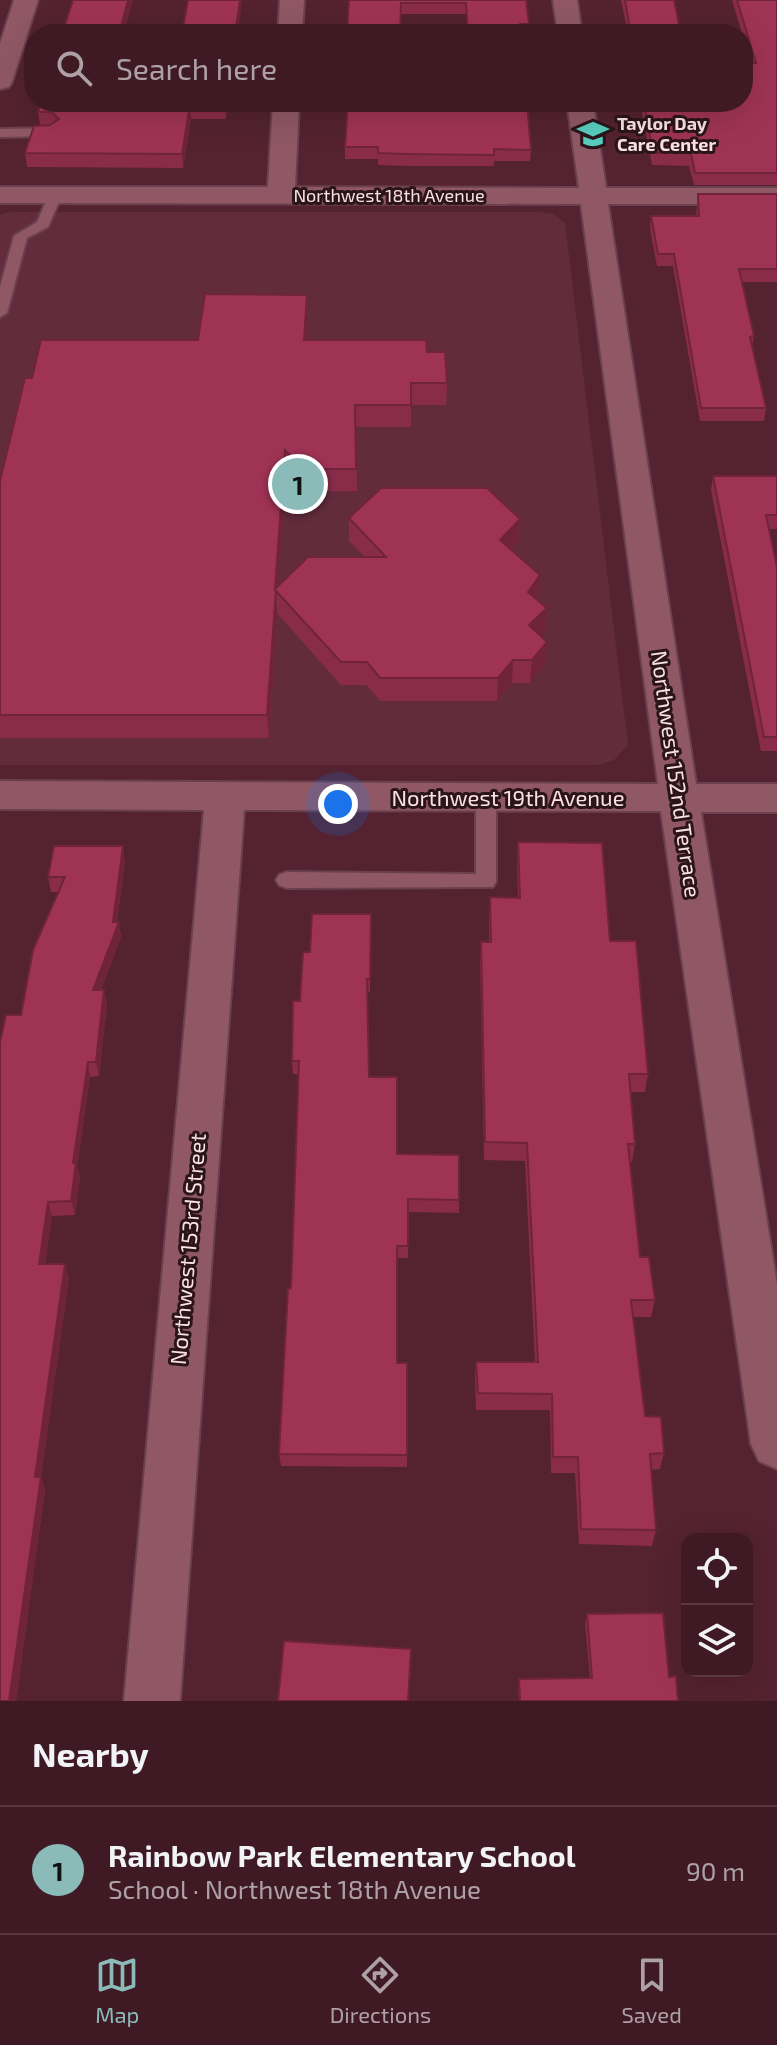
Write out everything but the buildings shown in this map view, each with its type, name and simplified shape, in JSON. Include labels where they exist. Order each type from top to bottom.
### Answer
[{"type":"street","points":[[0,82],[26,0]]},
{"type":"street","points":[[291,24],[292,0]]},
{"type":"street","points":[[565,0],[569,24]]},
{"type":"street","points":[[281,195],[285,112]]},
{"type":"street","name":"Northwest 152nd Terrace","points":[[581,112],[679,798],[777,1444]]},
{"type":"street","name":"Northwest 18th Avenue","points":[[0,195],[777,196]]},
{"type":"street","name":"Northwest 19th Avenue","points":[[0,795],[777,798]]},
{"type":"street","name":"Northwest 153rd Street","points":[[152,1701],[225,797]]},
{"type":"lane","points":[[0,133],[52,132]]},
{"type":"lane","points":[[0,313],[21,236],[43,224],[55,195]]},
{"type":"lane","points":[[286,880],[486,882],[486,798]]},
{"type":"shaded area","points":[[10,212],[538,212],[553,214],[565,223],[628,745],[614,760],[599,765],[0,765],[0,215]]},
{"type":"place","name":"Taylor Day Care Center","points":[[593,134]]},
{"type":"place","name":"Rainbow Park Elementary School","points":[[298,484]]}]
